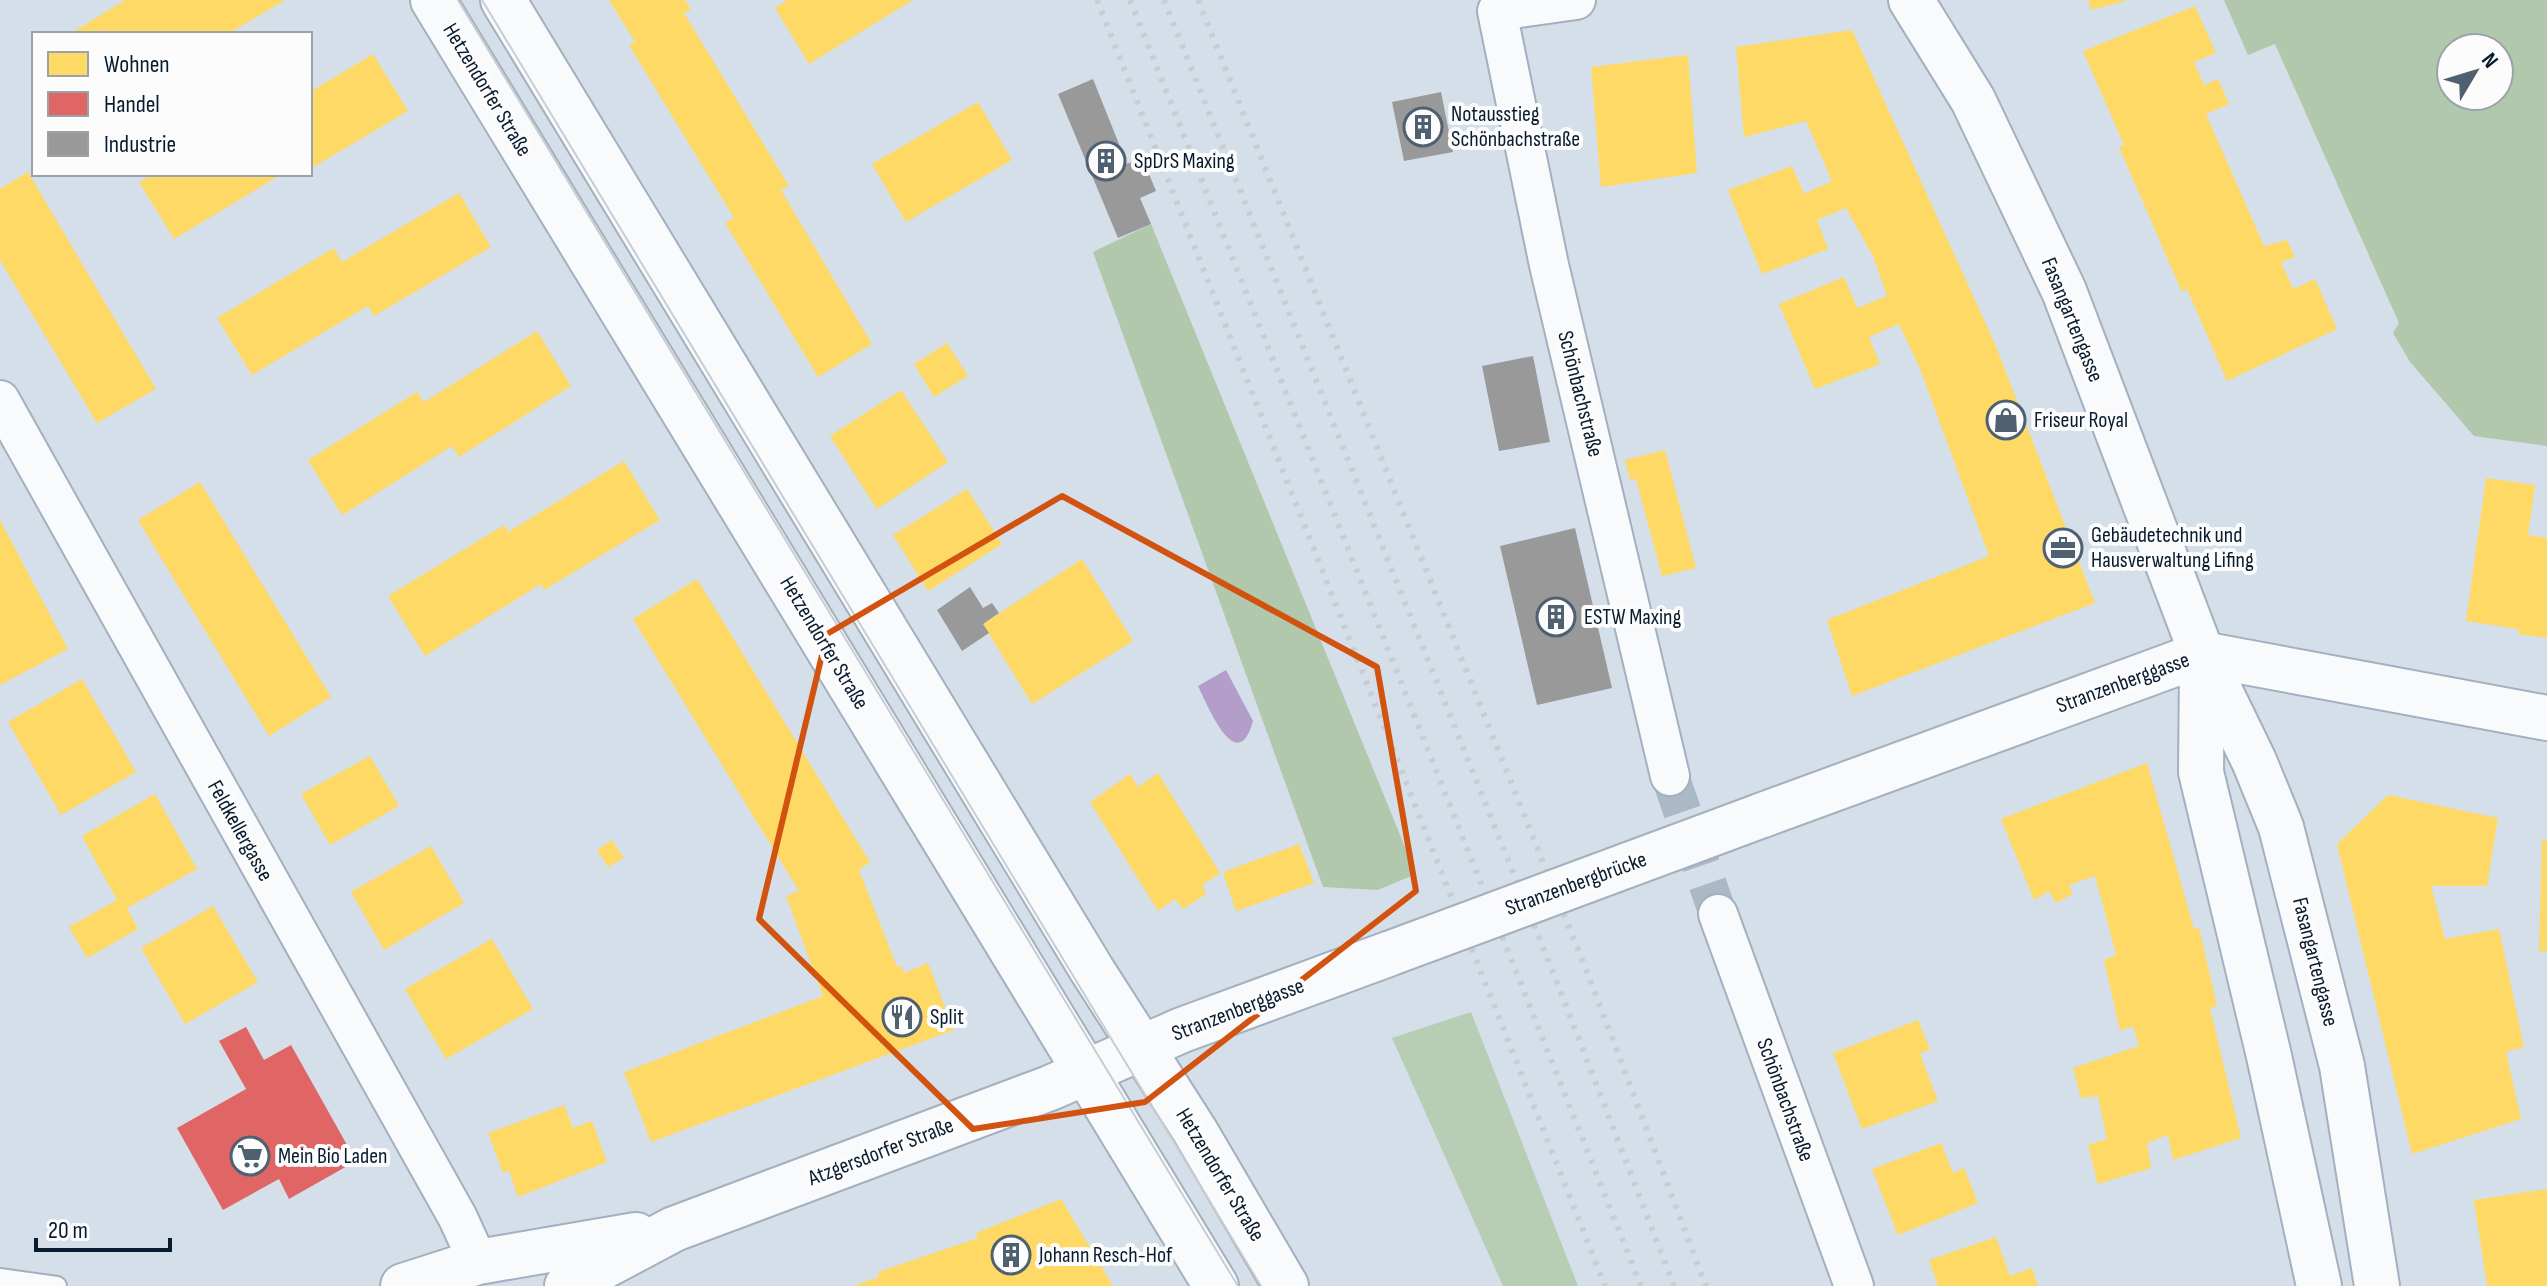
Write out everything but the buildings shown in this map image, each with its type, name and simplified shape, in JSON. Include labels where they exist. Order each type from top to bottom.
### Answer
[{"type":"main road","name":"Hetzendorfer Straße","points":[[433,0],[1216,1286]]},
{"type":"main road","name":"Hetzendorfer Straße","points":[[503,0],[1286,1286]]},
{"type":"main road","name":"Fasangartengasse","points":[[1911,0],[1973,100],[2064,291],[2202,654],[2254,761],[2281,827],[2342,1066],[2377,1286]]},
{"type":"main road","name":"Stranzenberggasse","points":[[1760,816],[2202,654],[2547,718]]},
{"type":"main road","name":"Fasangartengasse","points":[[2202,654],[2201,772],[2269,1056],[2319,1286]]},
{"type":"main road","name":"Stranzenbergbrücke","points":[[1391,953],[1760,816]]},
{"type":"main road","name":"Stranzenberggasse","points":[[1087,1073],[1142,1048],[1391,953]]},
{"type":"main road","name":"Atzgersdorfer Straße","points":[[567,1286],[674,1229],[1087,1073]]},
{"type":"main road","name":"Atzgersdorfer Straße","points":[[403,1286],[478,1262],[674,1229]]},
{"type":"street","name":"Schönbachstraße","points":[[1576,0],[1497,11],[1549,265],[1670,776]]},
{"type":"street","name":"Feldkellergasse","points":[[0,400],[458,1218],[478,1262]]},
{"type":"street","name":"Schönbachstraße","points":[[1718,914],[1854,1286]]},
{"type":"lane","points":[[0,1278],[57,1286]]},
{"type":"highlighted area","points":[[1062,496],[1377,667],[1416,891],[1145,1102],[973,1129],[759,919],[827,634]]},
{"type":"green space","points":[[2224,0],[2547,0],[2547,446],[2474,436],[2410,362],[2393,333],[2399,323],[2275,44],[2248,55]]},
{"type":"green space","points":[[1151,224],[1416,874],[1378,890],[1323,887],[1093,252]]},
{"type":"green space","points":[[1471,1012],[1578,1286],[1503,1286],[1392,1038]]},
{"type":"shaded area","points":[[1226,670],[1253,721],[1246,737],[1239,743],[1223,732],[1198,686]]},
{"type":"tunnel","points":[[1670,776],[1718,914]]},
{"type":"tram line","points":[[458,0],[1238,1286]]},
{"type":"tram line","points":[[482,0],[1261,1286]]},
{"type":"railway","points":[[1097,0],[1605,1286]]},
{"type":"railway","points":[[1130,0],[1641,1286]]},
{"type":"railway","points":[[1164,0],[1560,990],[1674,1286]]},
{"type":"railway","points":[[1198,0],[1589,977],[1706,1286]]},
{"type":"place","name":"Notausstieg Schönbachstraße","points":[[1423,127]]},
{"type":"place","name":"SpDrS Maxing","points":[[1106,161]]},
{"type":"place","name":"Friseur Royal","points":[[2006,420]]},
{"type":"place","name":"Gebäudetechnik und Hausverwaltung Lifing","points":[[2063,548]]},
{"type":"place","name":"ESTW Maxing","points":[[1556,617]]},
{"type":"place","name":"Split","points":[[902,1017]]},
{"type":"place","name":"Mein Bio Laden","points":[[250,1156]]},
{"type":"place","name":"Johann Resch-Hof","points":[[1011,1255]]}]
